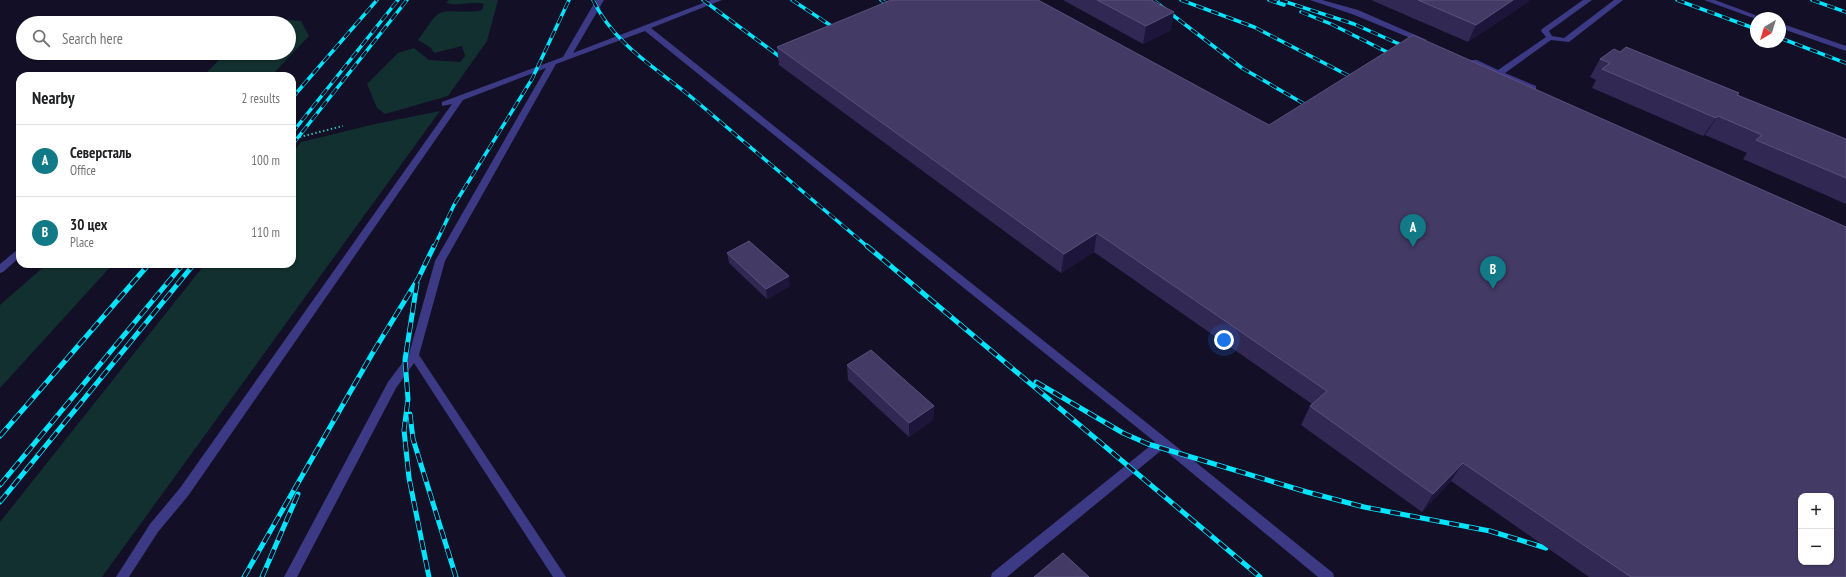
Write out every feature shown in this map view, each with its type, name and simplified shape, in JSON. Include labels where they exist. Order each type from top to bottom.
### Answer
[{"type":"lane","points":[[565,59],[600,0]]},
{"type":"lane","points":[[445,104],[718,0]]},
{"type":"lane","points":[[1314,0],[1355,12],[1434,45]]},
{"type":"lane","points":[[1550,38],[1545,31],[1588,0]]},
{"type":"lane","points":[[1499,73],[1550,38],[1566,40],[1619,0]]},
{"type":"lane","points":[[1708,0],[1750,15]]},
{"type":"lane","points":[[1786,27],[1846,49]]},
{"type":"lane","points":[[646,28],[1163,442],[1328,577]]},
{"type":"lane","points":[[1463,58],[1542,93]]},
{"type":"lane","points":[[290,577],[392,385],[414,355],[440,261],[553,63]]},
{"type":"lane","points":[[122,577],[154,528],[184,492],[461,98]]},
{"type":"lane","points":[[0,270],[16,256]]},
{"type":"lane","points":[[414,355],[560,577]]},
{"type":"lane","points":[[997,577],[1163,442]]},
{"type":"path","points":[[296,138],[343,126]]},
{"type":"green space","points":[[449,0],[498,0],[487,41],[448,96],[385,114],[377,108],[367,84],[398,53],[414,48],[429,60],[460,62],[465,56],[462,46],[434,53],[431,48],[418,40],[438,14],[447,11],[482,10],[484,4],[446,3]]},
{"type":"green space","points":[[296,21],[301,21],[309,36],[296,50]]},
{"type":"green space","points":[[219,60],[286,60],[275,72],[207,72]]},
{"type":"green space","points":[[440,111],[102,577],[0,577],[0,522],[202,268],[296,268],[296,149],[301,142],[375,124]]},
{"type":"green space","points":[[42,268],[109,268],[0,388],[0,305]]},
{"type":"building","points":[[891,0],[1038,0],[1269,125],[1413,35],[1846,227],[1846,577],[1631,577],[1463,463],[1433,494],[1310,406],[1327,391],[1097,233],[1064,254],[777,47]]},
{"type":"building","points":[[1097,0],[1151,0],[1174,12],[1146,26]]},
{"type":"building","points":[[1418,0],[1513,0],[1476,25]]},
{"type":"building","points":[[1626,47],[1739,93],[1737,95],[1846,139],[1846,178],[1756,140],[1762,135],[1718,116],[1716,118],[1602,69],[1610,63],[1600,59],[1614,49],[1620,52]]},
{"type":"building","points":[[749,241],[789,276],[766,289],[727,253]]},
{"type":"building","points":[[871,350],[934,406],[909,423],[847,365]]},
{"type":"building","points":[[1063,553],[1089,577],[1034,577]]},
{"type":"railway","points":[[296,93],[377,0]]},
{"type":"railway","points":[[296,128],[398,0]]},
{"type":"railway","points":[[296,140],[407,0]]},
{"type":"railway","points":[[434,247],[454,205],[532,79],[569,0]]},
{"type":"railway","points":[[593,0],[613,31],[638,56],[696,101],[868,247]]},
{"type":"railway","points":[[703,0],[787,62]]},
{"type":"railway","points":[[792,0],[839,31]]},
{"type":"railway","points":[[881,0],[895,9]]},
{"type":"railway","points":[[1153,0],[1242,68],[1313,109]]},
{"type":"railway","points":[[1181,0],[1254,27],[1359,81]]},
{"type":"railway","points":[[1269,0],[1284,5]]},
{"type":"railway","points":[[1280,0],[1354,24],[1408,48]]},
{"type":"railway","points":[[1677,0],[1750,27]]},
{"type":"railway","points":[[1812,0],[1846,12]]},
{"type":"railway","points":[[1301,12],[1331,24],[1397,57]]},
{"type":"railway","points":[[1786,40],[1846,63]]},
{"type":"railway","points":[[244,577],[372,354],[418,279],[434,246]]},
{"type":"railway","points":[[867,246],[1260,577]]},
{"type":"railway","points":[[0,436],[146,268]]},
{"type":"railway","points":[[0,485],[180,268]]},
{"type":"railway","points":[[0,502],[191,268]]},
{"type":"railway","points":[[417,283],[405,360],[408,399],[404,430],[409,478],[429,577]]},
{"type":"railway","points":[[1036,382],[1123,433],[1148,444],[1307,492],[1364,507],[1490,531],[1546,548]]},
{"type":"railway","points":[[410,414],[413,439],[456,577]]},
{"type":"railway","points":[[262,577],[298,494]]},
{"type":"place","name":"Северсталь","points":[[1413,247]]},
{"type":"place","name":"30 цех","points":[[1493,289]]}]
